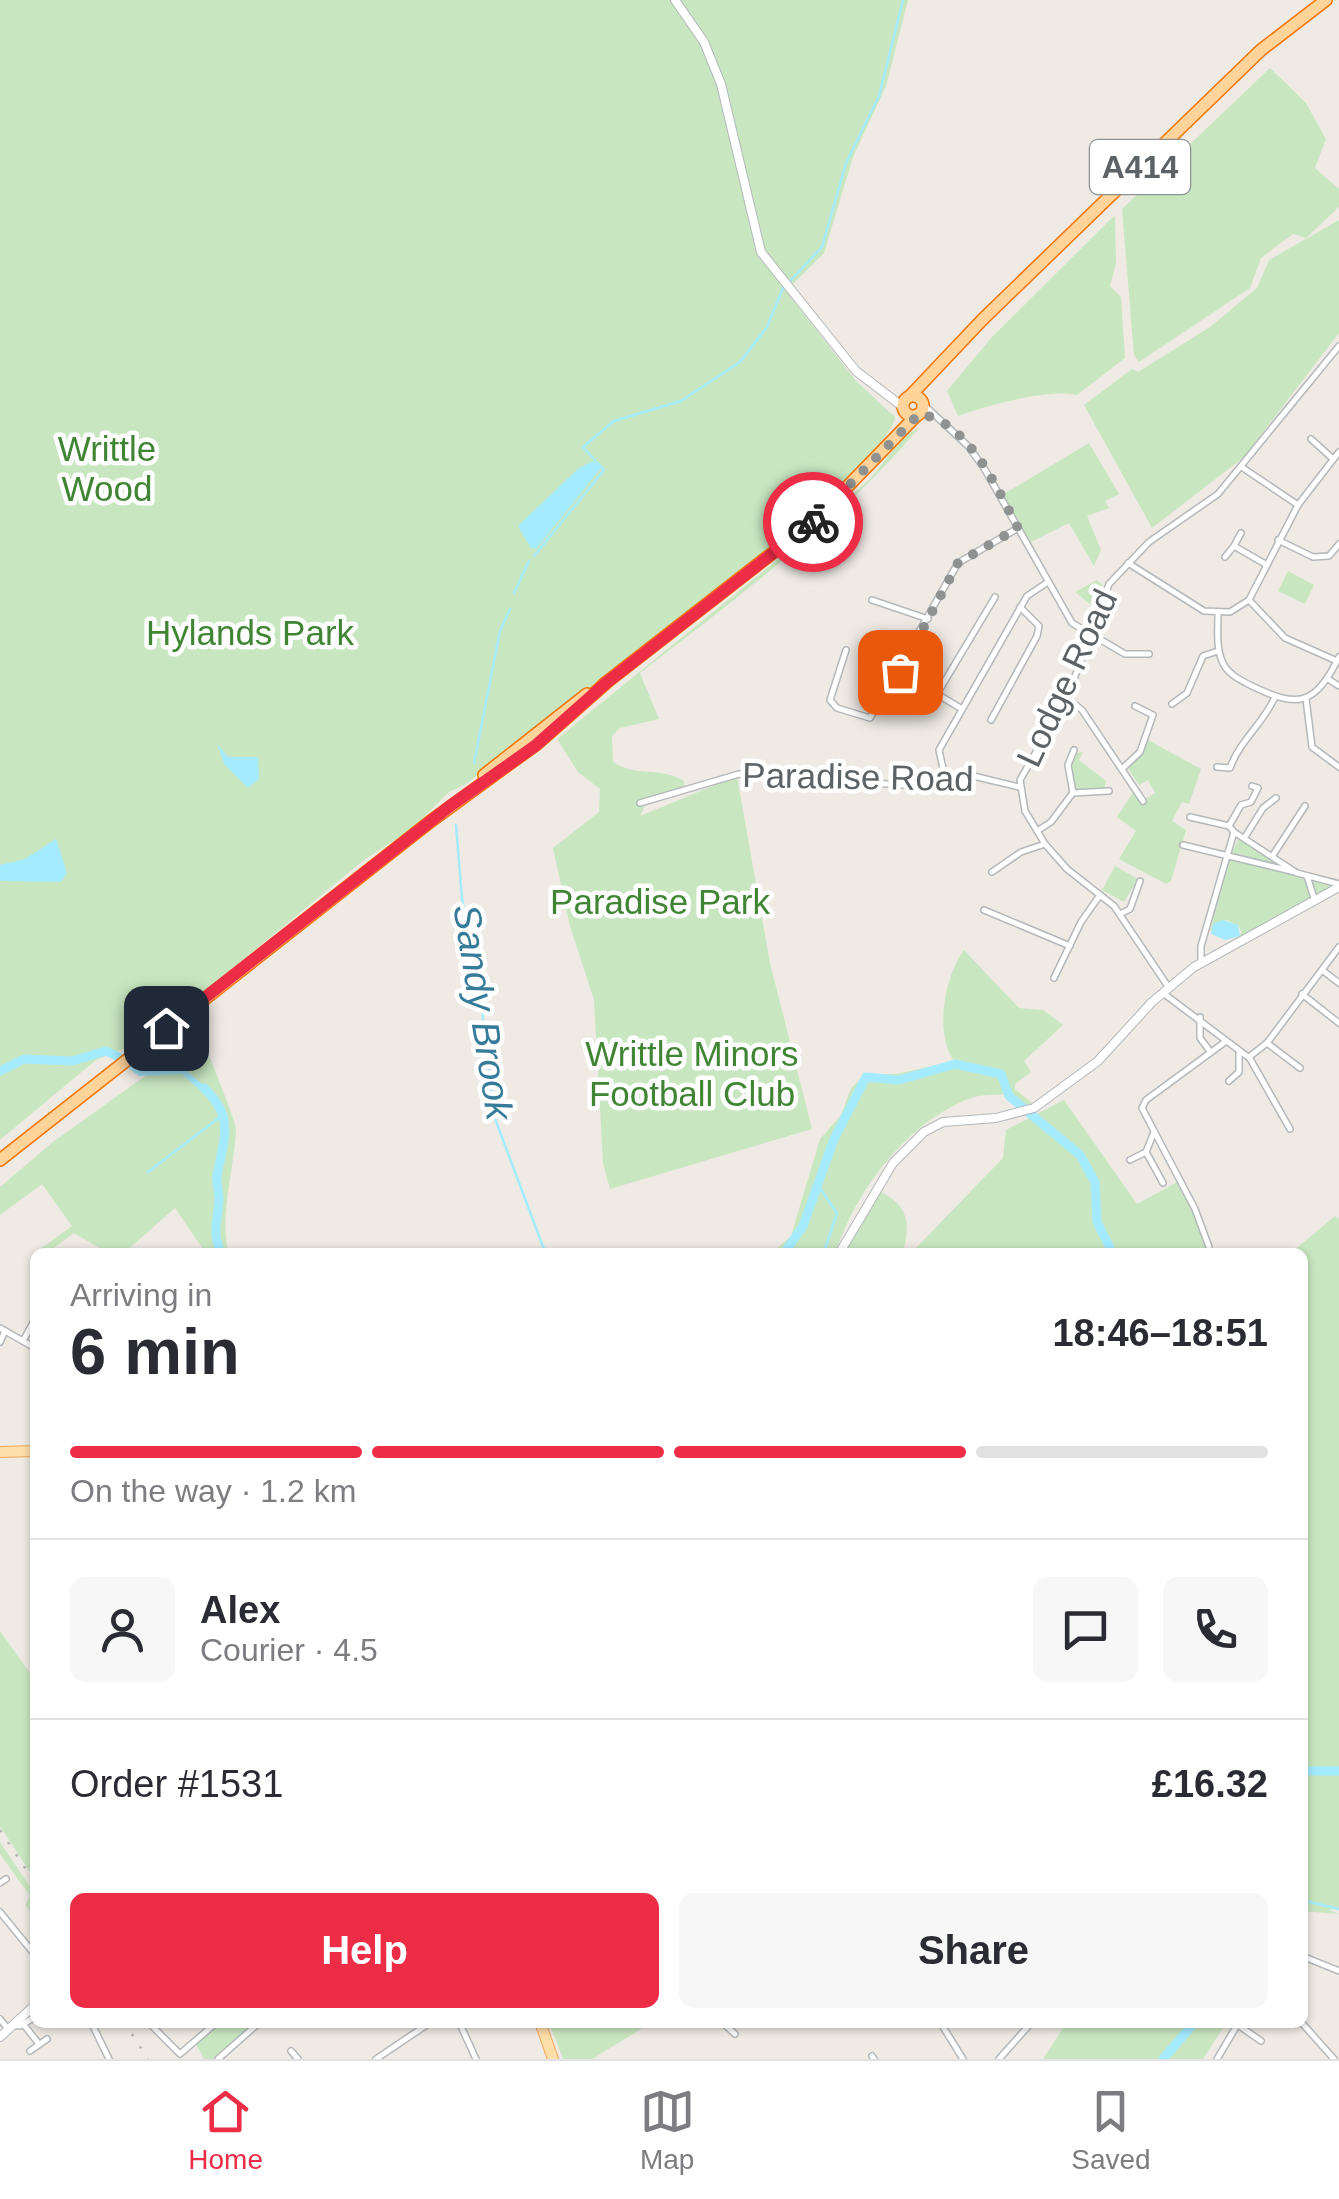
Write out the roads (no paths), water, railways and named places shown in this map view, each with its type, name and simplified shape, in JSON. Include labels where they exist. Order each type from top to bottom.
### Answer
[{"type":"highway","name":"A414","points":[[912,405],[928,380],[983,319],[1261,50],[1326,0]]},
{"type":"highway","points":[[0,1160],[470,791],[543,727],[606,683],[814,520],[867,471],[896,436],[912,405]]},
{"type":"main road","points":[[0,1452],[30,1451]]},
{"type":"main road","points":[[542,2028],[553,2059]]},
{"type":"street","points":[[675,0],[704,42],[718,74],[762,252],[848,362],[888,396],[934,417],[968,446],[1072,623],[1125,654],[1149,654]]},
{"type":"street","name":"Lodge Road","points":[[1167,990],[1120,914],[1045,844],[1025,812],[1019,787],[1029,758],[1066,698],[1088,630],[1109,584],[1128,563],[1218,494],[1339,346]]},
{"type":"street","points":[[1311,438],[1332,458]]},
{"type":"street","points":[[1128,563],[1198,608],[1218,614],[1249,600],[1298,505],[1339,452]]},
{"type":"street","points":[[1242,468],[1298,505]]},
{"type":"street","points":[[846,650],[830,694],[837,708],[870,718],[908,658],[958,563],[1018,528]]},
{"type":"street","points":[[1225,557],[1241,533]]},
{"type":"street","points":[[1278,540],[1318,558],[1330,556],[1339,544]]},
{"type":"street","points":[[1234,546],[1267,565]]},
{"type":"street","points":[[945,778],[938,754],[1020,607],[1048,582]]},
{"type":"street","points":[[937,694],[995,598]]},
{"type":"street","points":[[872,600],[928,620]]},
{"type":"street","points":[[1218,614],[1218,651],[1228,671],[1275,698],[1306,699],[1328,680],[1338,659],[1285,638],[1249,600]]},
{"type":"street","points":[[991,720],[1037,636],[1039,626],[1020,607]]},
{"type":"street","points":[[883,645],[908,658]]},
{"type":"street","points":[[1172,704],[1186,693],[1204,656],[1218,651]]},
{"type":"street","points":[[900,672],[962,710]]},
{"type":"street","points":[[1328,680],[1339,686]]},
{"type":"street","points":[[1066,698],[1077,704],[1143,801]]},
{"type":"street","points":[[1217,767],[1233,770],[1242,742],[1275,698]]},
{"type":"street","points":[[1306,699],[1312,747],[1339,767]]},
{"type":"street","points":[[1123,768],[1140,752],[1153,715],[1134,706]]},
{"type":"street","points":[[1037,832],[1051,822],[1073,793],[1068,765],[1074,750]]},
{"type":"street","name":"Paradise Road","points":[[640,803],[739,774],[902,785],[970,774],[1019,787]]},
{"type":"street","points":[[1202,963],[1201,946],[1228,853],[1231,829],[1240,805],[1251,802],[1258,788],[1252,786]]},
{"type":"street","points":[[1073,793],[1109,790]]},
{"type":"street","points":[[1245,836],[1263,808],[1276,798]]},
{"type":"street","points":[[1273,855],[1305,806]]},
{"type":"street","points":[[1190,817],[1245,836],[1298,873]]},
{"type":"street","points":[[992,872],[1021,852],[1045,844]]},
{"type":"street","points":[[1183,845],[1228,853],[1339,886]]},
{"type":"street","points":[[1307,876],[1314,898]]},
{"type":"street","points":[[1126,924],[1140,881]]},
{"type":"street","points":[[842,1248],[893,1163],[924,1132],[943,1122],[1031,1109],[1098,1062],[1167,990],[1202,963],[1339,886]]},
{"type":"street","points":[[1054,978],[1100,895]]},
{"type":"street","points":[[1120,914],[1130,909]]},
{"type":"street","points":[[984,910],[1070,946]]},
{"type":"street","points":[[1249,1057],[1266,1043],[1339,947]]},
{"type":"street","points":[[1322,970],[1339,983]]},
{"type":"street","points":[[1167,990],[1200,1016],[1224,1042],[1249,1057],[1290,1128]]},
{"type":"street","points":[[1302,994],[1339,1023]]},
{"type":"street","points":[[1200,1016],[1200,1038],[1210,1051]]},
{"type":"street","points":[[1209,1247],[1196,1209],[1142,1104],[1224,1042]]},
{"type":"street","points":[[1266,1043],[1300,1068]]},
{"type":"street","points":[[1229,1081],[1240,1072],[1239,1053]]},
{"type":"street","points":[[1130,1160],[1146,1152],[1154,1132]]},
{"type":"street","points":[[1146,1152],[1163,1183]]},
{"type":"street","points":[[23,1341],[30,1328]]},
{"type":"street","points":[[0,1342],[3,1330],[30,1345]]},
{"type":"street","points":[[1,1914],[30,1949]]},
{"type":"street","points":[[1308,1958],[1339,1971]]},
{"type":"street","points":[[0,2036],[30,2009]]},
{"type":"street","points":[[0,2020],[10,2027],[30,2021]]},
{"type":"street","points":[[24,2025],[39,2044]]},
{"type":"street","points":[[94,2028],[109,2059]]},
{"type":"street","points":[[154,2028],[180,2054],[209,2028]]},
{"type":"street","points":[[218,2059],[253,2028]]},
{"type":"street","points":[[376,2059],[423,2028]]},
{"type":"street","points":[[461,2028],[476,2059]]},
{"type":"street","points":[[728,2028],[735,2034]]},
{"type":"street","points":[[943,2028],[964,2059]]},
{"type":"street","points":[[998,2059],[1026,2028]]},
{"type":"street","points":[[1217,2059],[1236,2028]]},
{"type":"street","points":[[1243,2028],[1261,2041]]},
{"type":"street","points":[[1306,2028],[1334,2059]]},
{"type":"street","points":[[30,2051],[46,2039]]},
{"type":"street","points":[[290,2050],[298,2059]]},
{"type":"water","points":[[593,461],[601,468],[536,549],[531,548],[518,526],[579,468]]},
{"type":"water","points":[[217,744],[228,757],[258,757],[259,779],[248,788],[225,765]]},
{"type":"water","points":[[56,839],[67,873],[61,882],[0,881],[0,865],[25,859]]},
{"type":"water","points":[[1223,920],[1238,925],[1240,936],[1225,940],[1211,934],[1213,924]]},
{"type":"water","points":[[121,1054],[142,1069],[184,1069],[213,1093],[209,1098],[182,1074],[139,1076],[116,1058]]},
{"type":"waterway","name":"Sandy Brook","points":[[790,281],[822,247],[846,163],[879,96],[903,0]]},
{"type":"waterway","name":"Sandy Brook","points":[[534,556],[604,470],[583,447],[614,421],[681,401],[740,362],[767,327],[783,288]]},
{"type":"waterway","name":"Sandy Brook","points":[[514,593],[529,561]]},
{"type":"waterway","name":"Sandy Brook","points":[[474,763],[500,631],[510,609]]},
{"type":"waterway","name":"Sandy Brook","points":[[456,825],[462,899],[477,966],[494,1116],[544,1248]]},
{"type":"waterway","points":[[0,1071],[24,1059],[72,1061],[106,1051],[129,1062]]},
{"type":"waterway","points":[[788,1248],[803,1226],[834,1139],[866,1077],[899,1080],[955,1064],[1001,1074],[1009,1096],[1080,1155],[1095,1182],[1097,1222],[1110,1248]]},
{"type":"waterway","points":[[204,1088],[220,1109],[225,1128],[217,1178],[219,1248]]},
{"type":"waterway","points":[[148,1172],[224,1114]]},
{"type":"waterway","points":[[817,1184],[837,1213],[825,1248]]},
{"type":"waterway","points":[[1308,1771],[1339,1771]]},
{"type":"waterway","points":[[1308,1901],[1339,1909]]},
{"type":"waterway","points":[[1163,2059],[1190,2028]]},
{"type":"railway","points":[[0,1830],[30,1875]]},
{"type":"railway","points":[[128,2028],[148,2059]]},
{"type":"park label","name":"Writtle Wood","points":[[107,469]]},
{"type":"park label","name":"Hylands Park","points":[[250,633]]},
{"type":"park label","name":"Paradise Park","points":[[660,902]]},
{"type":"park label","name":"Writtle Minors Football Club","points":[[692,1074]]}]
